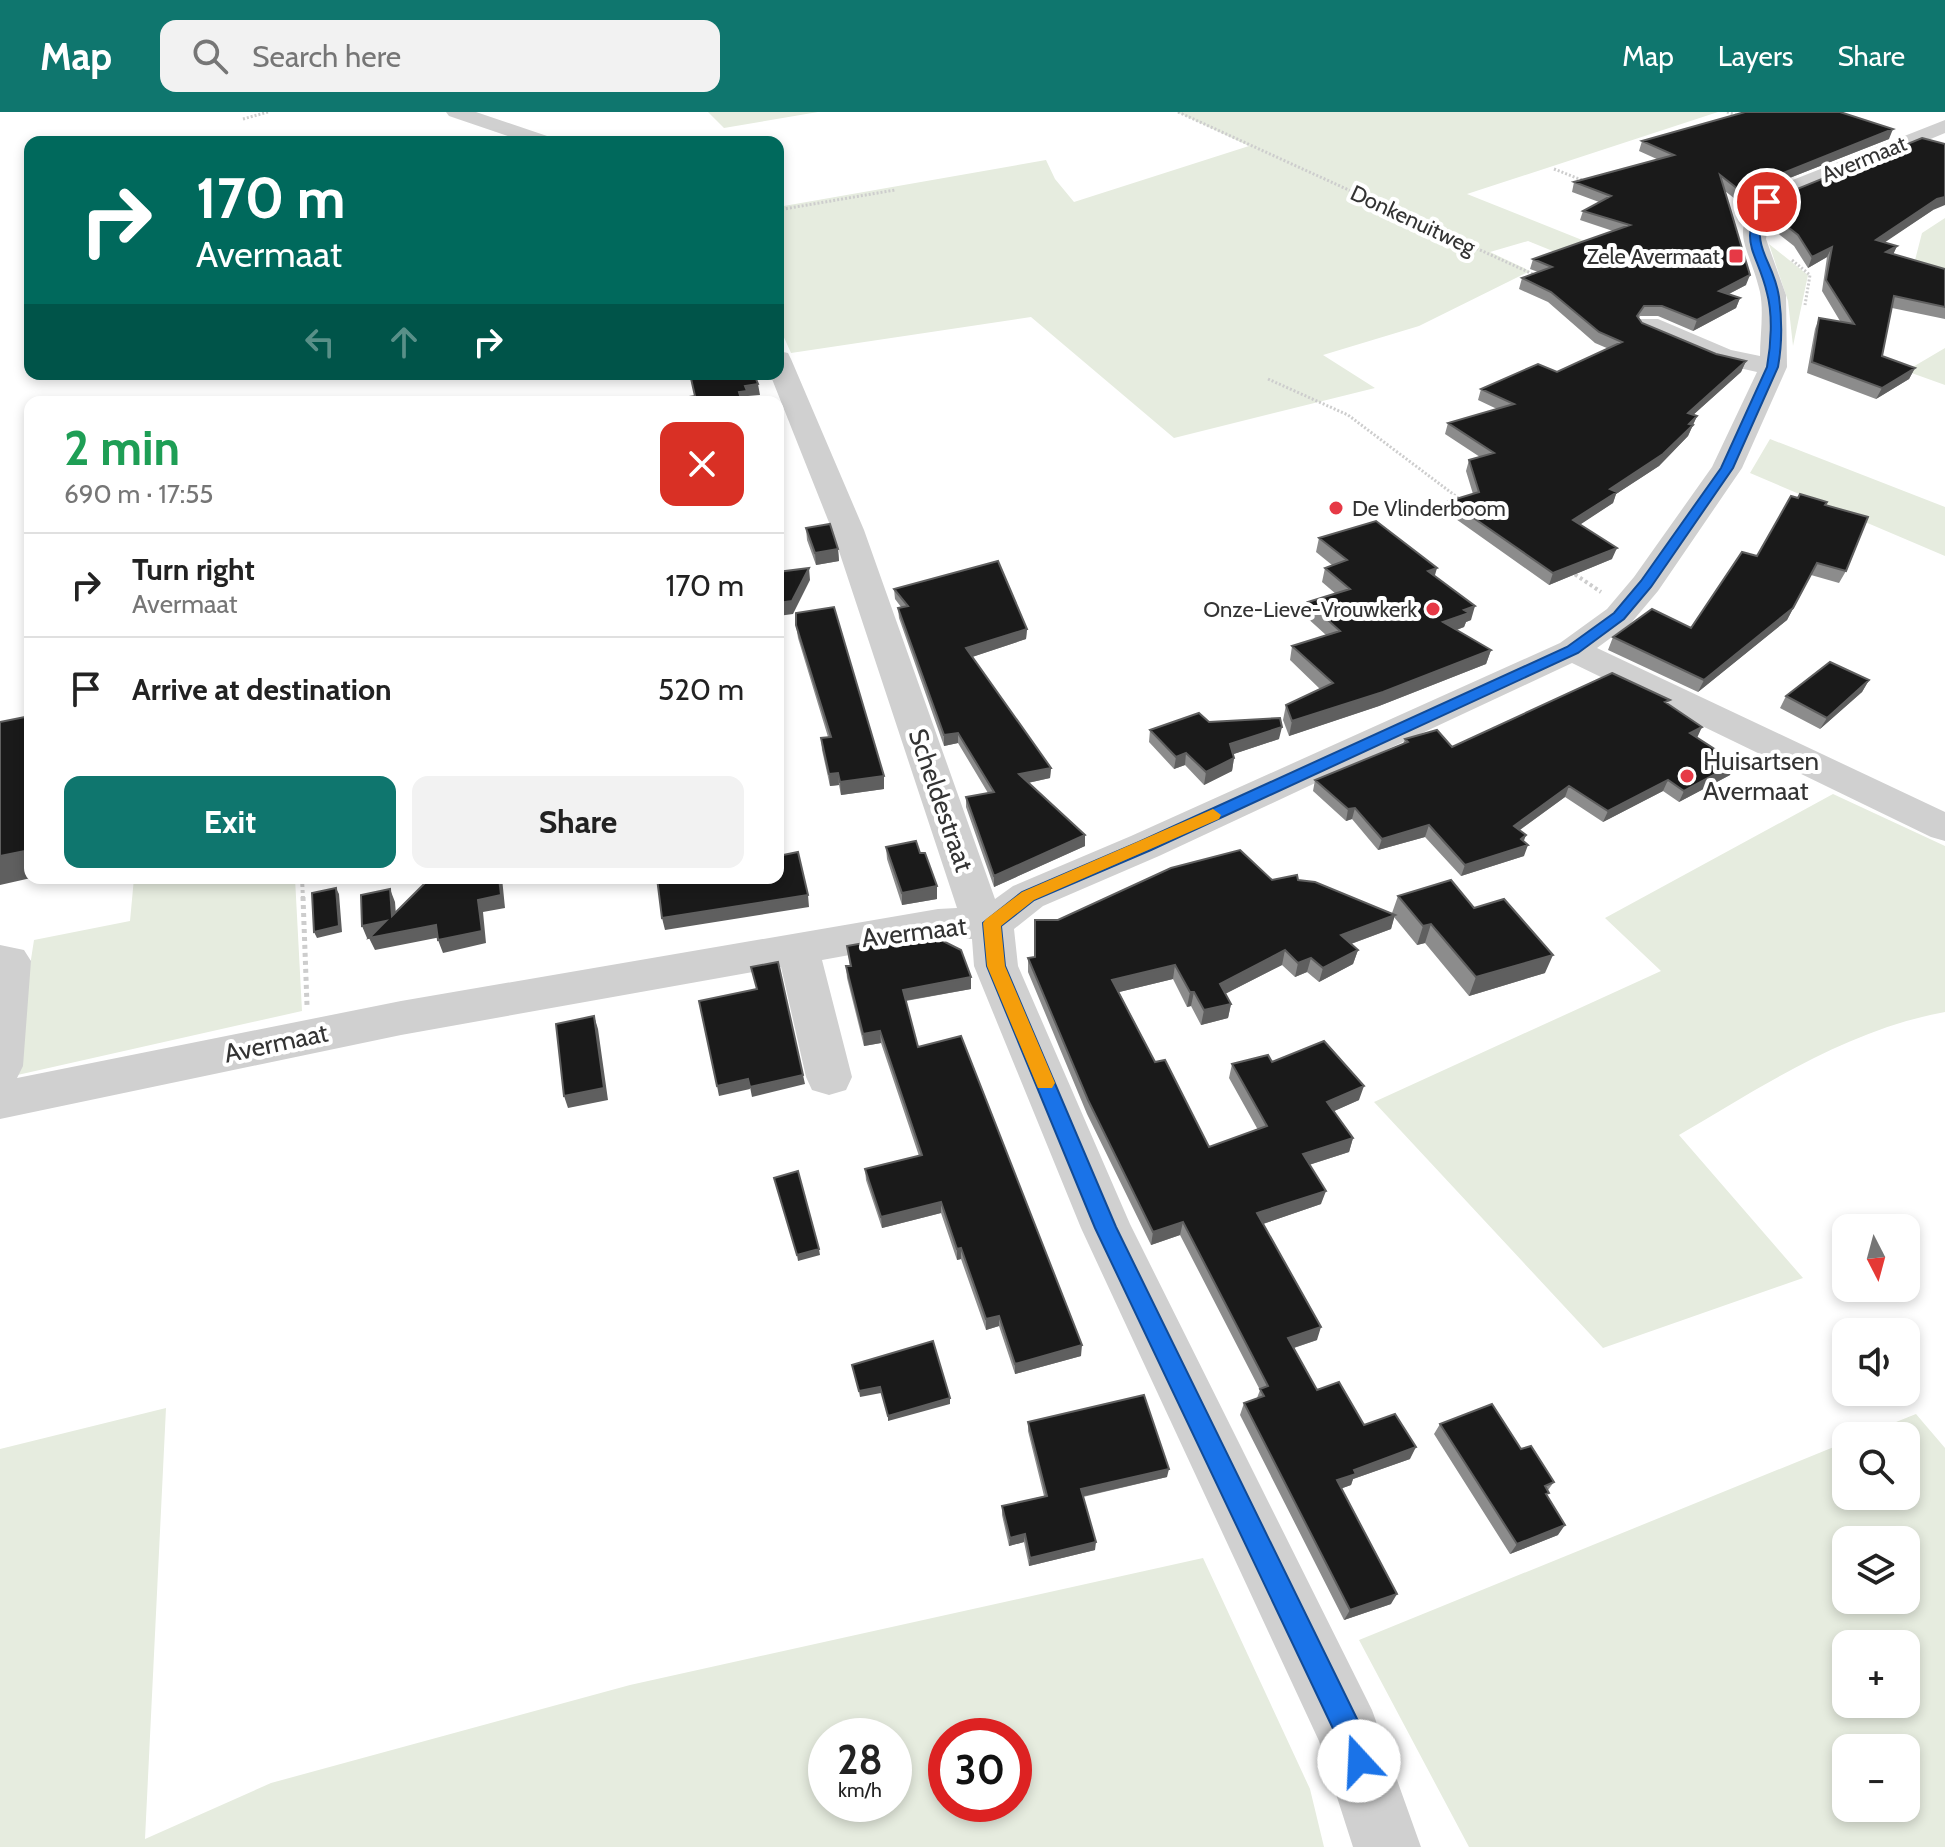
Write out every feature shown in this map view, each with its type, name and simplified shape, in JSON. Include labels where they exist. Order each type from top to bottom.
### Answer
[{"type":"street","points":[[456,112],[528,136]]},
{"type":"street","name":"Avermaat","points":[[0,1100],[308,1037],[938,924],[992,923],[1028,896],[1145,846],[1572,650],[1626,608],[1727,468],[1773,367],[1773,295],[1754,239],[1755,222],[1760,211],[1783,192],[1945,126]]},
{"type":"street","points":[[1649,325],[1723,356],[1773,367]]},
{"type":"street","name":"Scheldestraat","points":[[784,374],[848,530],[977,907],[992,923],[996,966],[1106,1228],[1349,1733],[1387,1847]]},
{"type":"street","points":[[1572,650],[1945,828]]},
{"type":"street","points":[[798,949],[829,1077]]},
{"type":"street","points":[[0,961],[9,961],[0,1066]]},
{"type":"path","points":[[243,119],[268,112]]},
{"type":"path","name":"Donkenuitweg","points":[[1178,112],[1539,277]]},
{"type":"path","points":[[1727,112],[1741,117]]},
{"type":"path","points":[[1554,169],[1595,184]]},
{"type":"path","points":[[784,209],[895,190]]},
{"type":"path","points":[[1268,379],[1348,415],[1405,461],[1467,504]]},
{"type":"path","points":[[1559,565],[1626,608]]},
{"type":"path","points":[[302,884],[308,1037]]},
{"type":"shaded area","points":[[708,112],[818,112],[724,128]]},
{"type":"shaded area","points":[[1177,112],[1718,112],[1467,194],[1637,262],[1607,273],[1528,241],[1490,252],[1530,271],[1419,326],[1323,355],[1375,388],[1174,438],[1031,317],[791,353],[784,337],[784,206],[1046,160],[1055,179],[1074,202],[1249,146]]},
{"type":"shaded area","points":[[1945,218],[1945,277],[1913,268],[1922,233]]},
{"type":"shaded area","points":[[1769,244],[1808,275],[1793,346],[1788,301]]},
{"type":"shaded area","points":[[1945,348],[1945,385],[1906,371]]},
{"type":"shaded area","points":[[1770,439],[1945,507],[1945,556],[1750,473]]},
{"type":"shaded area","points":[[1833,794],[1945,846],[1945,1012],[1909,1020],[1840,1046],[1775,1079],[1679,1135],[1803,1278],[1603,1348],[1374,1102],[1661,971],[1605,918]]},
{"type":"shaded area","points":[[133,884],[295,884],[302,1011],[13,1076],[34,940],[130,921]]},
{"type":"shaded area","points":[[166,1408],[145,1839],[271,1783],[630,1685],[1203,1558],[1310,1789],[1324,1847],[0,1847],[0,1449]]},
{"type":"shaded area","points":[[1916,1414],[1945,1448],[1945,1847],[1469,1847],[1359,1640],[1832,1448],[1832,1510],[1920,1510],[1920,1422],[1896,1422]]},
{"type":"building","points":[[1745,112],[1840,112],[1893,129],[1778,175],[1752,200],[1720,175],[1750,275],[1719,291],[1740,298],[1697,320],[1662,306],[1644,306],[1637,316],[1642,323],[1716,354],[1746,361],[1688,413],[1697,416],[1689,424],[1693,425],[1663,454],[1610,489],[1617,492],[1573,520],[1617,548],[1553,573],[1449,501],[1479,492],[1469,460],[1494,453],[1448,423],[1514,404],[1481,389],[1538,364],[1557,372],[1622,342],[1599,332],[1551,292],[1522,278],[1552,267],[1533,259],[1630,225],[1583,211],[1611,196],[1574,182],[1674,155],[1642,141]]},
{"type":"building","points":[[1922,138],[1945,144],[1945,197],[1937,199],[1876,240],[1897,246],[1886,252],[1945,269],[1945,307],[1894,296],[1882,356],[1915,368],[1882,388],[1812,362],[1819,318],[1854,324],[1826,280],[1832,247],[1812,257],[1798,235],[1775,217],[1777,205],[1797,189]]},
{"type":"building","points":[[691,380],[756,380],[758,384],[745,386],[747,391],[739,392],[740,396],[695,396]]},
{"type":"building","points":[[1800,494],[1827,502],[1825,505],[1868,517],[1846,571],[1817,563],[1793,608],[1704,680],[1613,637],[1652,609],[1691,628],[1742,552],[1757,556],[1791,496],[1798,498]]},
{"type":"building","points":[[1376,521],[1437,568],[1428,571],[1475,606],[1464,610],[1469,613],[1443,622],[1491,650],[1383,692],[1292,721],[1286,705],[1333,683],[1292,646],[1340,631],[1308,602],[1350,589],[1325,568],[1347,560],[1319,538]]},
{"type":"building","points":[[830,524],[838,549],[815,553],[806,528]]},
{"type":"building","points":[[998,561],[1027,629],[966,648],[1051,768],[1019,774],[1085,835],[994,876],[966,797],[994,792],[958,733],[944,735],[898,608],[908,606],[894,589]]},
{"type":"building","points":[[809,568],[792,601],[784,602],[784,571]]},
{"type":"building","points":[[834,607],[884,776],[840,782],[838,773],[829,774],[821,738],[831,737],[796,625],[796,613]]},
{"type":"building","points":[[1830,662],[1869,680],[1827,718],[1786,696]]},
{"type":"building","points":[[1612,673],[1670,700],[1665,702],[1702,727],[1690,733],[1736,763],[1684,791],[1668,780],[1608,811],[1569,786],[1514,826],[1526,835],[1521,839],[1528,845],[1465,865],[1429,825],[1382,839],[1355,808],[1348,809],[1315,780],[1408,742],[1405,739],[1437,730],[1452,747]]},
{"type":"building","points":[[1199,713],[1209,722],[1280,718],[1282,727],[1230,744],[1234,758],[1206,772],[1186,753],[1176,757],[1150,730]]},
{"type":"building","points":[[24,717],[24,851],[0,856],[0,722]]},
{"type":"building","points":[[916,841],[920,853],[925,853],[937,886],[902,893],[886,847]]},
{"type":"building","points":[[1240,850],[1272,880],[1297,875],[1298,880],[1315,882],[1395,915],[1341,935],[1358,950],[1323,968],[1311,958],[1298,963],[1285,950],[1220,984],[1231,1004],[1204,1010],[1175,965],[1112,980],[1155,1062],[1165,1060],[1209,1147],[1267,1126],[1232,1064],[1268,1055],[1272,1062],[1324,1041],[1364,1086],[1327,1102],[1353,1138],[1303,1154],[1326,1191],[1257,1213],[1321,1327],[1288,1338],[1317,1390],[1339,1382],[1364,1425],[1395,1414],[1416,1447],[1354,1470],[1356,1474],[1337,1480],[1397,1594],[1350,1610],[1244,1403],[1264,1396],[1260,1389],[1268,1386],[1183,1222],[1153,1232],[1088,1100],[1028,958],[1035,957],[1035,920],[1058,920],[1171,868]]},
{"type":"building","points":[[798,852],[808,895],[662,918],[658,884],[784,884],[784,855]]},
{"type":"building","points":[[1451,880],[1474,908],[1504,899],[1553,955],[1476,977],[1431,924],[1423,926],[1398,896]]},
{"type":"building","points":[[424,884],[500,884],[501,895],[478,900],[482,931],[438,940],[436,925],[369,938],[386,921],[362,926],[361,895],[390,889],[392,916]]},
{"type":"building","points":[[336,888],[339,926],[314,932],[312,893]]},
{"type":"building","points":[[925,932],[961,950],[971,977],[903,990],[918,1047],[961,1036],[1082,1345],[1015,1364],[999,1316],[986,1319],[941,1202],[881,1217],[865,1169],[922,1155],[880,1031],[863,1034],[846,966],[851,966],[847,946]]},
{"type":"building","points":[[778,962],[803,1075],[750,1087],[748,1079],[717,1086],[699,1001],[757,989],[751,967]]},
{"type":"building","points":[[594,1016],[604,1088],[564,1096],[556,1024]]},
{"type":"building","points":[[798,1171],[819,1249],[797,1255],[774,1178]]},
{"type":"building","points":[[933,1341],[950,1398],[888,1416],[880,1387],[859,1391],[852,1365]]},
{"type":"building","points":[[1144,1395],[1169,1469],[1081,1489],[1096,1542],[1030,1558],[1025,1534],[1010,1538],[1002,1506],[1047,1496],[1028,1422]]},
{"type":"building","points":[[1492,1404],[1521,1449],[1531,1446],[1554,1482],[1545,1486],[1549,1493],[1546,1494],[1565,1525],[1517,1544],[1440,1424]]},
{"type":"slow traffic","points":[[1045,1083],[996,966],[992,923],[1028,896],[1213,815]]},
{"type":"place","name":"Zele Avermaat","points":[[1736,256]]},
{"type":"place","name":"De Vlinderboom","points":[[1336,508]]},
{"type":"place","name":"Onze-Lieve-Vrouwkerk","points":[[1433,609]]},
{"type":"place","name":"Huisartsen Avermaat","points":[[1687,776]]},
{"type":"route","points":[[1359,1761],[1349,1733],[1106,1228],[996,966],[992,923],[1028,896],[1145,846],[1572,650],[1619,616],[1646,584],[1727,468],[1773,367],[1773,295],[1754,239],[1755,222],[1767,202]]}]
